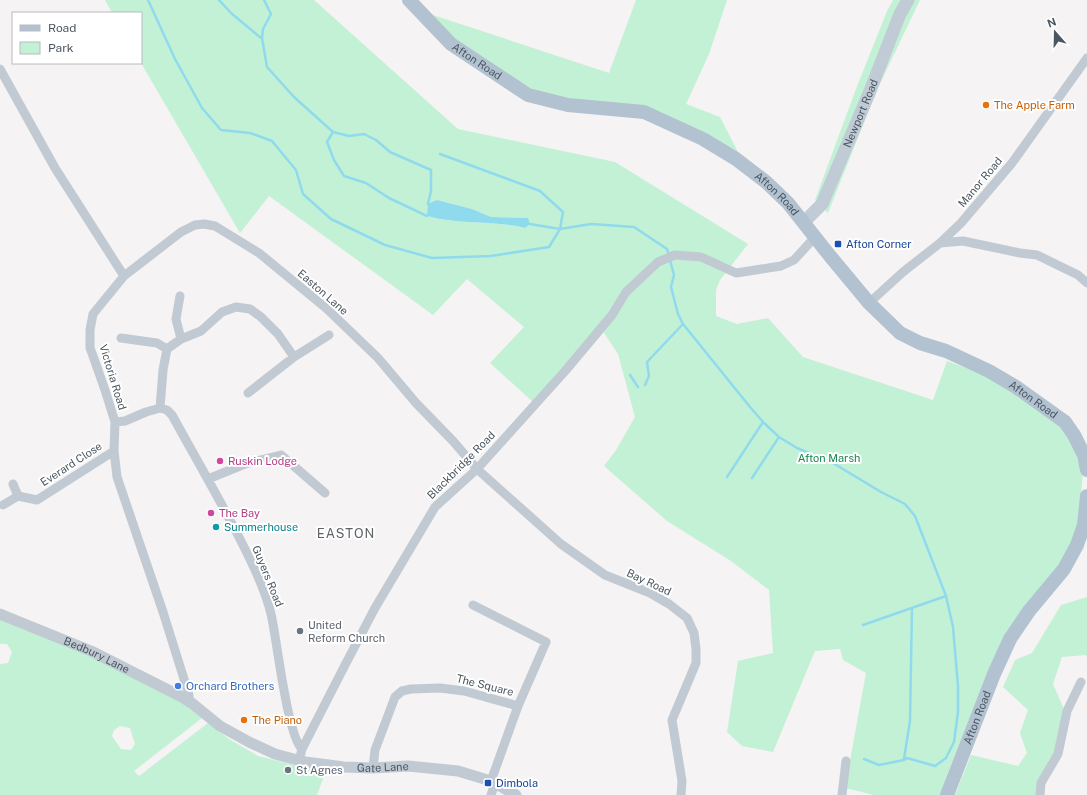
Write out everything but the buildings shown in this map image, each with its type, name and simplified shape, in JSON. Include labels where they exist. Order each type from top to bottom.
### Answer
[{"type":"main road","name":"Afton Road","points":[[409,0],[451,44],[528,94],[568,105],[644,112],[703,138],[736,159],[766,182],[788,203],[869,303],[900,334],[920,343],[946,351],[989,371],[1016,387],[1065,422],[1074,435],[1084,455],[1087,470]]},
{"type":"main road","name":"Newport Road","points":[[804,222],[822,204],[870,91],[900,14],[908,0]]},
{"type":"main road","name":"Afton Road","points":[[947,795],[994,674],[1010,639],[1029,610],[1064,569],[1077,545],[1084,525],[1087,496]]},
{"type":"street","name":"Manor Road","points":[[869,303],[903,272],[940,243],[961,223],[1012,163],[1087,58]]},
{"type":"street","points":[[0,69],[55,168],[124,276]]},
{"type":"street","points":[[961,223],[963,241]]},
{"type":"street","name":"Easton Lane","points":[[124,276],[181,232],[195,225],[204,224],[215,226],[258,253],[326,308],[378,358],[416,403],[453,441],[477,469]]},
{"type":"street","name":"Blackbridge Road","points":[[299,761],[302,749],[368,621],[435,507],[477,469],[596,335],[612,315],[626,292],[661,261],[675,255],[701,257],[736,273],[781,266],[794,260],[815,237]]},
{"type":"street","points":[[940,243],[963,241],[1037,255],[1078,275],[1087,283]]},
{"type":"street","name":"Victoria Road","points":[[124,276],[93,314],[90,330],[90,348],[115,422],[114,451],[117,477],[163,612],[190,702]]},
{"type":"street","points":[[180,296],[176,319],[181,339]]},
{"type":"street","points":[[115,422],[126,421],[146,412],[160,408],[163,370],[167,349],[181,339],[201,331],[222,312],[236,307],[250,309],[261,317],[278,334],[294,357]]},
{"type":"street","points":[[248,393],[294,357],[329,335]]},
{"type":"street","points":[[121,338],[157,343],[167,349]]},
{"type":"street","name":"Guyers Road","points":[[160,408],[167,410],[172,415],[254,568],[271,613],[288,707],[295,737],[302,749]]},
{"type":"street","name":"Everard Close","points":[[18,496],[37,500],[114,451]]},
{"type":"street","points":[[208,480],[245,464],[281,455],[325,493]]},
{"type":"street","name":"Bay Road","points":[[477,469],[561,544],[604,575],[650,593],[669,604],[687,618],[694,633],[696,663],[672,720],[682,780],[681,795]]},
{"type":"street","points":[[3,505],[18,496],[13,484]]},
{"type":"street","points":[[473,605],[546,642],[518,706]]},
{"type":"street","name":"Bedbury Lane","points":[[0,614],[91,651],[190,702]]},
{"type":"street","points":[[1040,795],[1041,783],[1058,754],[1067,711],[1080,682]]},
{"type":"street","name":"The Square","points":[[373,768],[375,750],[395,697],[402,691],[411,689],[440,688],[464,691],[518,706],[493,782],[491,795]]},
{"type":"street","name":"Gate Lane","points":[[190,702],[220,726],[233,734],[275,754],[299,761],[344,767],[373,768],[408,766],[440,768],[469,773],[493,782],[516,795]]},
{"type":"street","points":[[842,795],[846,761]]},
{"type":"green space","name":"Afton Marsh","points":[[105,0],[314,0],[458,129],[615,162],[748,244],[720,280],[716,290],[716,316],[737,324],[768,318],[803,357],[933,400],[947,361],[988,376],[1061,426],[1070,438],[1083,472],[1079,522],[1074,542],[988,671],[946,778],[942,795],[874,795],[845,788],[866,673],[843,660],[840,649],[815,651],[773,752],[742,746],[727,732],[738,661],[773,653],[769,590],[731,561],[667,521],[604,466],[616,450],[635,417],[618,354],[600,327],[533,402],[490,363],[524,327],[467,279],[433,315],[269,196],[240,233],[142,64],[142,12],[111,12]],"holes":[[[437,200],[472,209],[491,217],[528,218],[525,228],[501,224],[451,221],[427,216]]]},
{"type":"green space","points":[[636,0],[727,0],[709,54],[686,104],[720,117],[740,156],[705,136],[569,99],[529,90],[454,42],[430,14],[609,73]]},
{"type":"green space","points":[[893,0],[920,0],[877,90],[828,213],[815,200],[856,89],[887,11]]},
{"type":"green space","points":[[1087,597],[1087,657],[1086,655],[1062,657],[1053,684],[1064,709],[1055,754],[1036,795],[955,795],[971,755],[1018,766],[1027,753],[1020,733],[1028,710],[1003,687],[1015,660],[1032,653],[1061,605]]},
{"type":"green space","points":[[0,617],[93,654],[189,704],[202,718],[134,771],[139,776],[208,723],[229,739],[258,756],[302,767],[326,771],[317,795],[0,795],[0,664],[8,663],[12,652],[7,644],[0,644]],"holes":[[[120,726],[130,728],[135,744],[131,750],[121,749],[112,736],[114,730]]]},
{"type":"water","points":[[437,200],[472,209],[491,217],[528,218],[530,224],[525,228],[501,224],[451,221],[427,216],[428,204]]},
{"type":"waterway","points":[[148,0],[175,59],[202,108],[221,130],[250,133],[272,141],[296,170],[303,194],[331,219],[385,245],[432,258],[491,256],[549,247],[560,229],[563,212],[540,191],[440,154]]},
{"type":"waterway","points":[[219,0],[231,13],[261,38]]},
{"type":"waterway","points":[[264,0],[271,14],[263,29],[262,38],[267,67],[294,97],[333,132],[349,136],[364,134],[376,140],[390,152],[431,170],[431,191],[428,204]]},
{"type":"waterway","points":[[333,132],[327,142],[334,160],[344,176],[366,183],[389,198],[427,216]]},
{"type":"waterway","points":[[530,224],[560,229],[591,224],[634,227],[667,249],[669,255]]},
{"type":"waterway","points":[[670,260],[674,275],[671,287],[678,314],[683,324],[763,422],[779,437],[797,448],[833,463],[881,492],[905,504],[915,516],[946,596],[953,627],[958,686],[958,712],[954,742],[946,758],[935,766],[907,758],[904,760],[879,765],[864,759]]},
{"type":"waterway","points":[[645,385],[649,376],[647,362],[683,324]]},
{"type":"waterway","points":[[630,375],[638,387]]},
{"type":"waterway","points":[[727,477],[763,422]]},
{"type":"waterway","points":[[752,478],[779,437]]},
{"type":"waterway","points":[[863,625],[946,596]]},
{"type":"waterway","points":[[904,759],[910,721],[912,608]]},
{"type":"place","name":"The Apple Farm","points":[[986,105]]},
{"type":"place","name":"Afton Corner","points":[[838,244]]},
{"type":"place","name":"Ruskin Lodge","points":[[220,461]]},
{"type":"place","name":"The Bay","points":[[211,513]]},
{"type":"place","name":"Summerhouse","points":[[216,527]]},
{"type":"place","name":"United Reform Church","points":[[300,631]]},
{"type":"place","name":"Orchard Brothers","points":[[178,686]]},
{"type":"place","name":"The Piano","points":[[244,720]]},
{"type":"place","name":"St Agnes","points":[[288,770]]},
{"type":"place","name":"Dimbola","points":[[488,783]]},
{"type":"district","name":"EASTON","points":[[346,533]]}]
